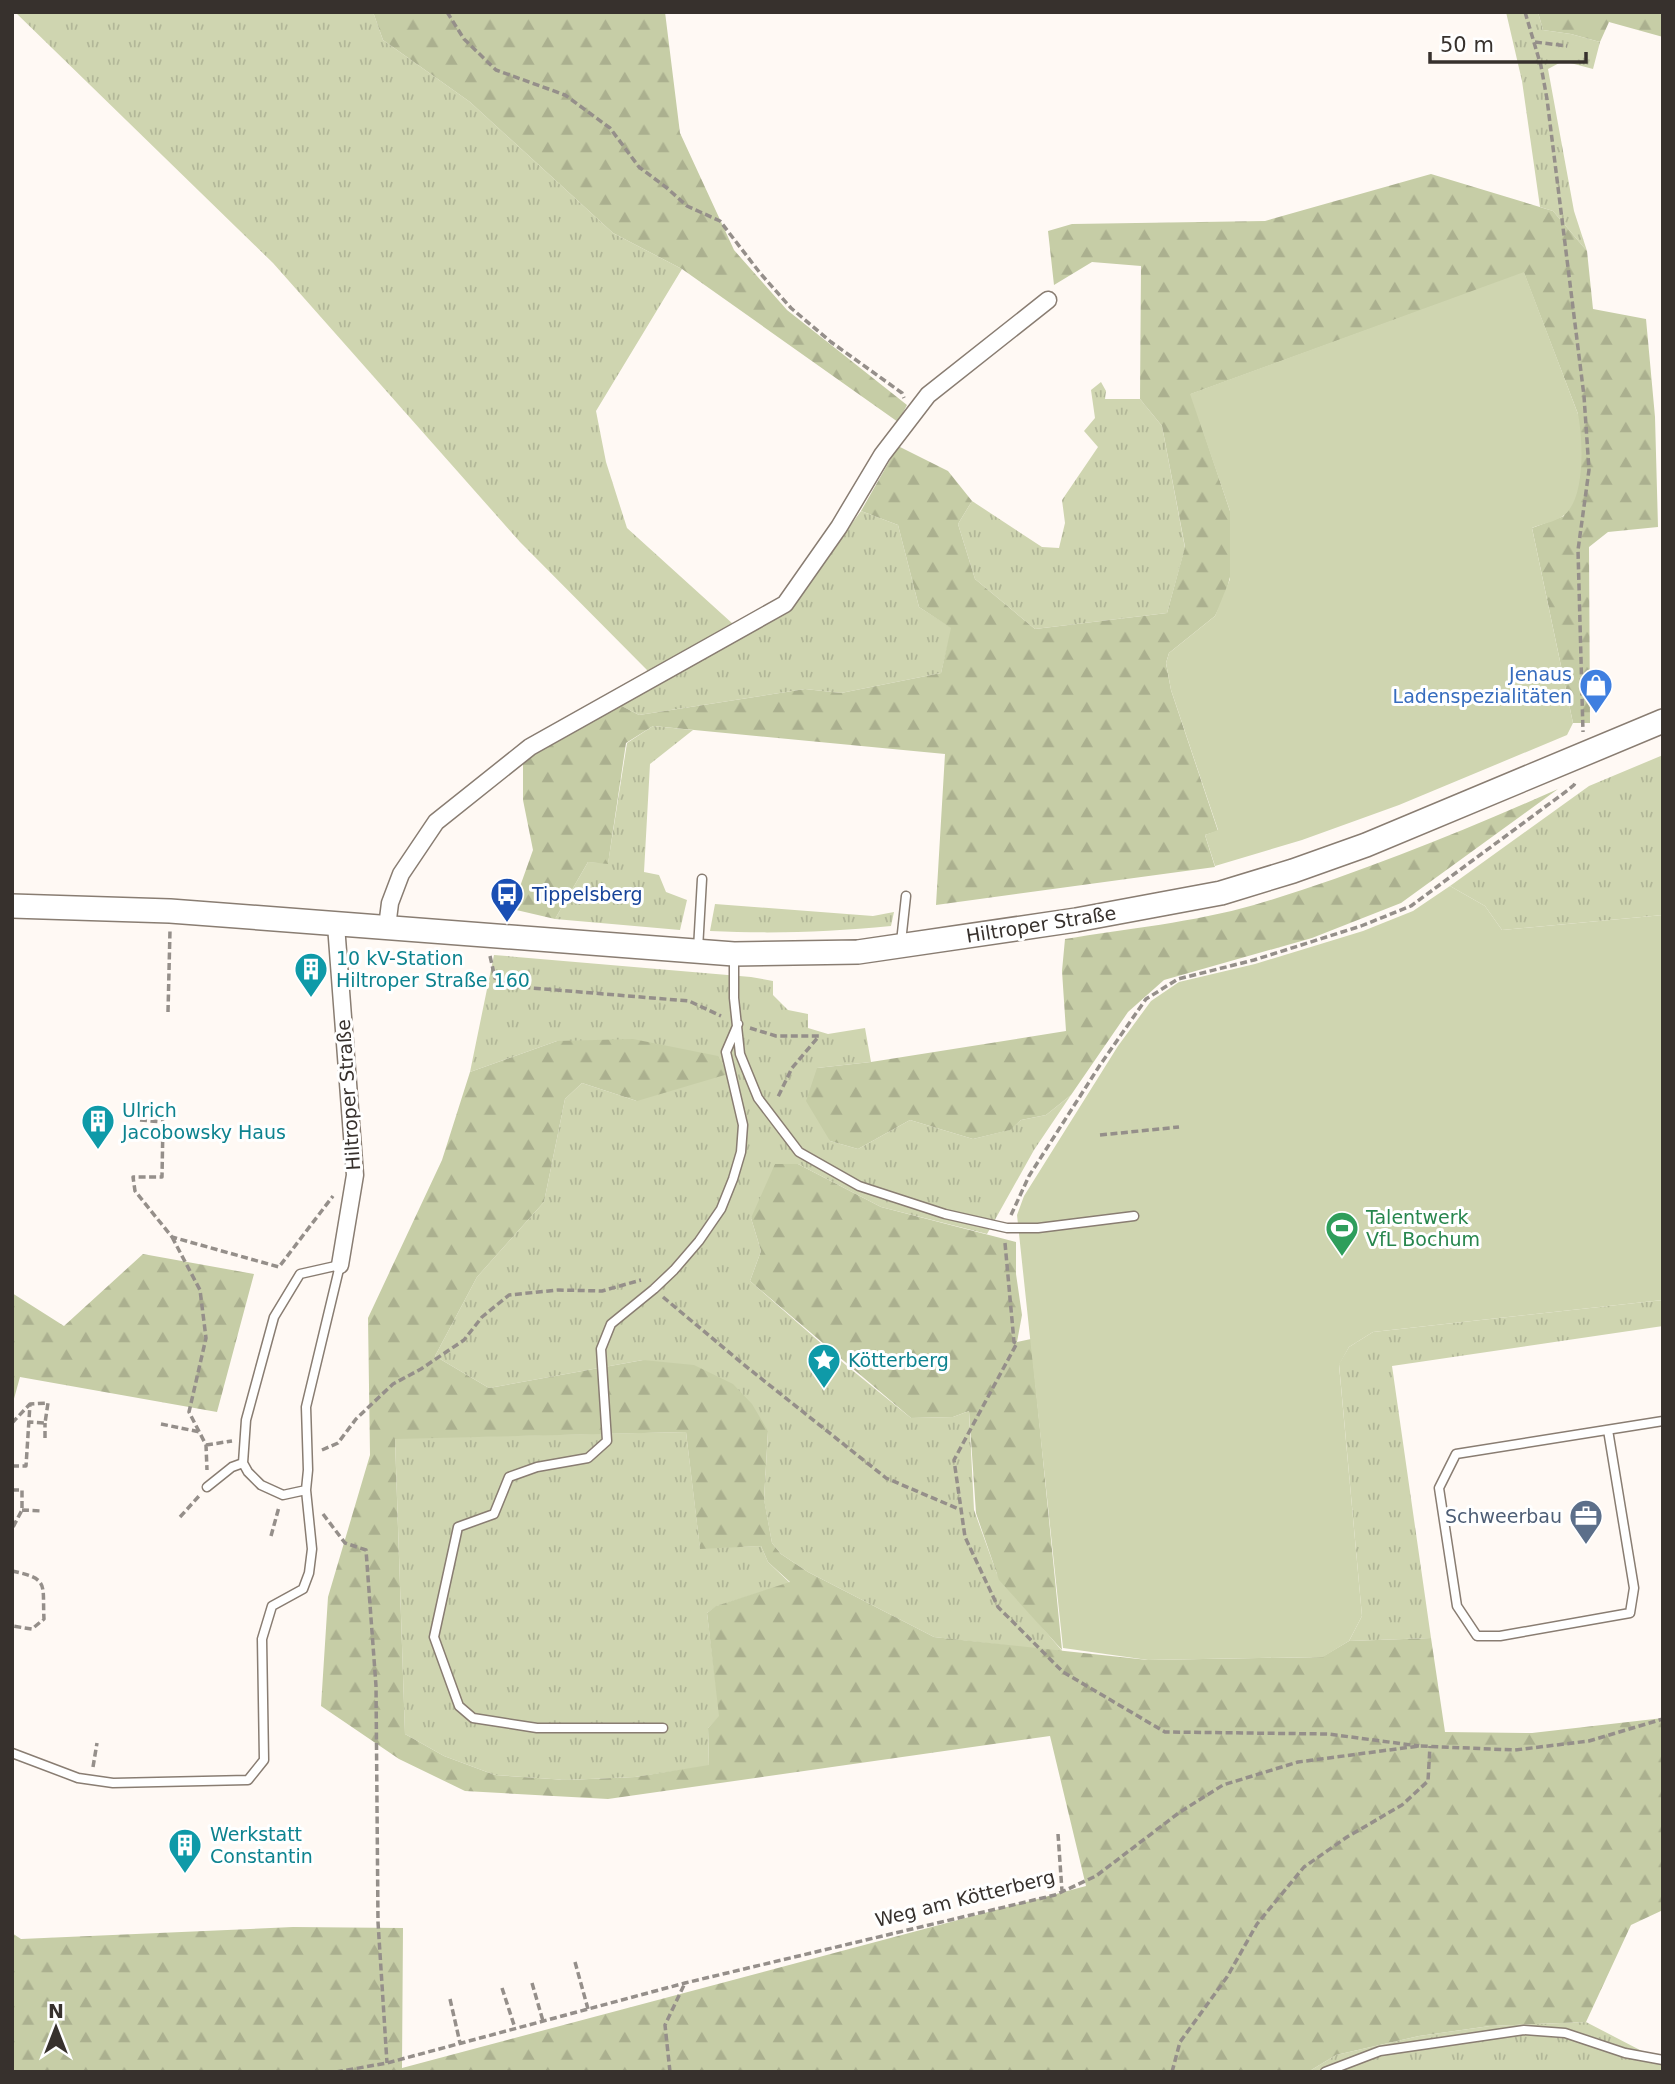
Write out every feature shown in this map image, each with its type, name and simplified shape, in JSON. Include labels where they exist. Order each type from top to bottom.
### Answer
[{"type":"street","points":[[387,928],[390,903],[401,874],[436,822],[530,747],[785,604],[839,527],[882,455],[928,395],[1048,300]]},
{"type":"street","name":"Hiltroper Straße","points":[[12,906],[170,911],[734,954],[858,952],[1076,920],[1222,893],[1366,845],[1663,721]]},
{"type":"street","name":"Hiltroper Straße","points":[[336,925],[355,1175],[340,1265]]},
{"type":"lane","points":[[698,952],[702,879]]},
{"type":"lane","points":[[900,946],[905,896]]},
{"type":"lane","points":[[734,954],[734,998],[740,1054],[758,1098],[799,1152],[859,1186],[945,1214],[1007,1228],[1038,1228],[1134,1216]]},
{"type":"lane","points":[[663,1728],[537,1728],[473,1718],[458,1706],[434,1637],[458,1527],[494,1514],[509,1477],[537,1468],[588,1458],[607,1441],[601,1349],[611,1324],[654,1289],[699,1241],[721,1209],[741,1152],[743,1125],[726,1052],[738,1024]]},
{"type":"lane","points":[[306,1490],[282,1495],[261,1485],[248,1472],[243,1463],[246,1420],[275,1317],[300,1273],[340,1265]]},
{"type":"lane","name":"Hiltroper Straße","points":[[12,1753],[78,1778],[113,1783],[248,1780],[264,1760],[262,1639],[272,1606],[303,1589],[309,1573],[312,1549],[306,1490],[306,1407],[340,1265]]},
{"type":"lane","points":[[1608,1430],[1634,1588],[1630,1613],[1500,1636],[1477,1636],[1457,1606],[1439,1488],[1456,1454],[1663,1421]]},
{"type":"lane","points":[[207,1487],[232,1467],[243,1463]]},
{"type":"lane","points":[[1325,2072],[1380,2051],[1524,2030],[1565,2033],[1625,2053],[1663,2060]]},
{"type":"path","points":[[447,12],[464,39],[496,70],[565,95],[610,128],[639,167],[687,206],[720,221],[791,308],[831,342],[902,393],[913,414]]},
{"type":"path","points":[[1419,1746],[1328,1734],[1165,1732],[1063,1672],[998,1607],[965,1537],[954,1460],[1017,1343],[1013,1342],[1005,1246],[1007,1228],[1016,1202],[1029,1176],[1100,1065],[1146,999],[1178,979],[1254,960],[1361,926],[1411,906],[1574,785],[1581,755],[1583,721],[1578,550],[1589,470],[1584,396],[1551,126],[1535,42],[1525,12]]},
{"type":"path","points":[[1535,42],[1567,46]]},
{"type":"path","points":[[169,1012],[170,911]]},
{"type":"path","points":[[490,935],[490,962],[495,978],[520,987],[689,1001],[738,1024],[776,1036],[819,1036],[792,1068],[770,1113]]},
{"type":"path","points":[[140,1120],[163,1122],[162,1177],[134,1177],[135,1191],[172,1237],[200,1290],[206,1338],[189,1412],[206,1445],[244,1440]]},
{"type":"path","points":[[1100,1135],[1179,1127]]},
{"type":"path","points":[[172,1237],[279,1267],[326,1203],[355,1175]]},
{"type":"path","points":[[306,1455],[338,1443],[356,1419],[393,1384],[464,1340],[482,1317],[509,1295],[558,1290],[602,1291],[674,1270]]},
{"type":"path","points":[[654,1289],[886,1478],[961,1510]]},
{"type":"path","points":[[12,1423],[30,1404],[48,1403],[45,1438]]},
{"type":"path","points":[[12,1466],[26,1466],[30,1404]]},
{"type":"path","points":[[29,1422],[46,1423]]},
{"type":"path","points":[[161,1424],[200,1432]]},
{"type":"path","points":[[12,1490],[22,1490],[22,1510],[12,1529]]},
{"type":"path","points":[[306,1490],[345,1543],[366,1550],[368,1560],[367,1584],[376,1686],[378,1922],[387,2063]]},
{"type":"path","points":[[271,1536],[282,1495]]},
{"type":"path","points":[[22,1510],[42,1511]]},
{"type":"path","points":[[12,1571],[34,1575],[42,1584],[44,1619],[32,1629],[12,1626]]},
{"type":"path","name":"Weg am Kötterberg","points":[[336,2072],[387,2063],[685,1983],[1062,1891],[1096,1876],[1180,1812],[1223,1785],[1297,1762],[1419,1746],[1515,1749],[1577,1742],[1663,1719]]},
{"type":"path","points":[[91,1780],[97,1743]]},
{"type":"path","points":[[1172,2072],[1180,2042],[1227,1976],[1257,1924],[1304,1867],[1347,1837],[1402,1805],[1428,1781],[1430,1746]]},
{"type":"path","points":[[1058,1835],[1062,1891]]},
{"type":"path","points":[[575,1962],[589,2009]]},
{"type":"path","points":[[532,1983],[543,2021]]},
{"type":"path","points":[[670,2072],[665,2025],[685,1983]]},
{"type":"path","points":[[502,1988],[516,2028]]},
{"type":"path","points":[[450,1999],[460,2043]]},
{"type":"green space","points":[[15,12],[373,12],[383,40],[470,102],[613,233],[682,269],[596,411],[606,462],[627,528],[733,624],[780,599],[791,606],[861,511],[898,525],[919,607],[952,628],[941,673],[841,693],[805,689],[639,715],[618,704],[641,690],[647,670],[520,542],[273,263]]},
{"type":"green space","points":[[373,12],[665,12],[680,133],[734,250],[787,310],[907,405],[898,422],[682,269],[613,233],[470,102],[383,40]]},
{"type":"green space","points":[[1506,12],[1538,12],[1543,30],[1600,42],[1593,69],[1563,61],[1548,69],[1574,211],[1587,251],[1553,211],[1540,207],[1522,81]]},
{"type":"green space","points":[[1538,12],[1663,12],[1663,37],[1609,22],[1600,42],[1543,30]]},
{"type":"green space","points":[[1431,174],[1553,211],[1587,251],[1593,309],[1646,319],[1655,417],[1658,527],[1608,532],[1589,547],[1590,723],[1573,723],[1532,528],[1564,516],[1578,414],[1524,273],[1191,394],[1230,511],[1230,577],[1225,596],[1215,616],[1169,653],[1166,663],[1171,690],[1218,831],[1205,835],[1215,867],[936,905],[945,754],[653,726],[626,743],[608,864],[588,862],[555,919],[512,909],[533,850],[523,800],[523,755],[618,704],[639,715],[805,689],[841,693],[941,673],[951,628],[919,607],[898,525],[861,511],[898,446],[948,471],[972,501],[958,524],[975,579],[1035,629],[1167,613],[1185,547],[1162,426],[1140,399],[1141,266],[1092,262],[1054,285],[1048,231],[1072,224],[1265,221]]},
{"type":"green space","points":[[1524,272],[1578,414],[1581,438],[1581,468],[1576,497],[1563,516],[1532,528],[1573,723],[1567,735],[1399,805],[1302,840],[1215,866],[1205,835],[1218,830],[1171,690],[1166,663],[1169,653],[1215,616],[1230,579],[1230,511],[1190,394]]},
{"type":"green space","points":[[1101,382],[1106,391],[1105,399],[1140,399],[1162,426],[1185,548],[1167,613],[1035,629],[975,579],[958,524],[972,501],[1042,547],[1059,548],[1065,523],[1062,500],[1098,447],[1084,431],[1095,418],[1091,390]]},
{"type":"green space","points":[[653,726],[693,730],[650,764],[644,872],[659,875],[666,892],[687,900],[680,930],[555,919],[588,862],[608,863],[627,743]]},
{"type":"green space","points":[[1663,755],[1663,915],[1502,930],[1485,906],[1450,886],[1589,786]]},
{"type":"green space","points":[[1558,789],[1401,903],[1312,938],[1164,980],[1128,1012],[1071,1095],[1046,1115],[1021,1120],[1010,1130],[973,1139],[910,1120],[858,1149],[830,1141],[806,1101],[817,1068],[1066,1031],[1062,971],[1065,939],[1184,921],[1254,905],[1408,852]]},
{"type":"green space","name":"Talentwerk VfL Bochum","points":[[1450,886],[1485,906],[1502,930],[1663,915],[1663,1300],[1373,1332],[1349,1347],[1339,1365],[1362,1616],[1349,1641],[1323,1657],[1148,1660],[1063,1648],[1017,1215],[1024,1196],[1118,1046],[1151,1001],[1179,982],[1255,964],[1363,931],[1413,911]]},
{"type":"green space","points":[[715,904],[873,916],[894,912],[891,926],[801,932],[710,931]]},
{"type":"green space","points":[[494,955],[773,981],[773,995],[788,1010],[808,1014],[808,1028],[828,1034],[865,1028],[871,1062],[817,1068],[830,1141],[858,1149],[910,1120],[973,1139],[1009,1130],[1021,1120],[1046,1115],[1071,1095],[1034,1150],[987,1234],[881,1207],[798,1164],[751,1218],[761,1251],[750,1281],[911,1418],[953,1417],[969,1411],[974,1510],[997,1574],[1063,1652],[934,1637],[808,1572],[781,1554],[772,1543],[764,1500],[768,1431],[643,1360],[489,1388],[435,1356],[477,1277],[544,1202],[565,1099],[582,1083],[637,1101],[557,1041],[470,1072]]},
{"type":"green space","points":[[633,1039],[718,1056],[728,1074],[637,1101],[582,1083],[565,1099],[544,1202],[477,1277],[435,1356],[489,1388],[643,1360],[694,1365],[733,1384],[752,1404],[768,1431],[764,1499],[772,1543],[781,1554],[808,1572],[934,1637],[1148,1660],[1322,1657],[1349,1641],[1431,1638],[1445,1732],[1532,1733],[1663,1718],[1663,1910],[1631,1925],[1586,2022],[1490,2026],[1419,2036],[1336,2055],[1308,2072],[12,2072],[12,1933],[21,1939],[293,1927],[403,1928],[402,2068],[1086,1886],[1050,1736],[608,1799],[465,1791],[399,1759],[321,1706],[328,1597],[370,1455],[368,1318],[442,1160],[470,1072],[557,1041]],"holes":[[[686,1432],[700,1549],[761,1546],[768,1562],[790,1582],[716,1606],[707,1613],[719,1716],[708,1728],[709,1765],[635,1777],[566,1780],[495,1775],[444,1756],[405,1734],[395,1439]]]},
{"type":"green space","points":[[775,1164],[798,1164],[881,1207],[1016,1242],[1016,1274],[1022,1315],[1017,1342],[1031,1339],[1062,1650],[999,1580],[976,1513],[969,1411],[953,1417],[911,1418],[750,1281],[761,1251],[751,1218]]},
{"type":"green space","points":[[143,1254],[254,1274],[217,1412],[20,1377],[12,1406],[12,1293],[64,1326]]},
{"type":"green space","points":[[1663,1300],[1663,1326],[1392,1366],[1431,1638],[1349,1641],[1362,1616],[1339,1364],[1349,1347],[1373,1332]]},
{"type":"green space","points":[[686,1432],[700,1548],[761,1546],[768,1562],[790,1583],[717,1606],[707,1613],[720,1716],[708,1728],[709,1766],[635,1777],[566,1780],[495,1775],[444,1756],[405,1734],[395,1438]]},
{"type":"green space","points":[[1586,2022],[1663,2062],[1663,2072],[1308,2072],[1336,2055],[1419,2036],[1490,2026]]},
{"type":"place","name":"Jenaus Ladenspezialitäten","points":[[1596,715]]},
{"type":"place","name":"Tippelsberg","points":[[507,924]]},
{"type":"place","name":"10 kV-Station Hiltroper Straße 160","points":[[311,999]]},
{"type":"place","name":"Ulrich Jacobowsky Haus","points":[[98,1151]]},
{"type":"place","name":"Talentwerk VfL Bochum","points":[[1342,1258]]},
{"type":"place","name":"Kötterberg","points":[[824,1390]]},
{"type":"place","name":"Schweerbau","points":[[1586,1546]]},
{"type":"place","name":"Werkstatt Constantin","points":[[185,1875]]}]
